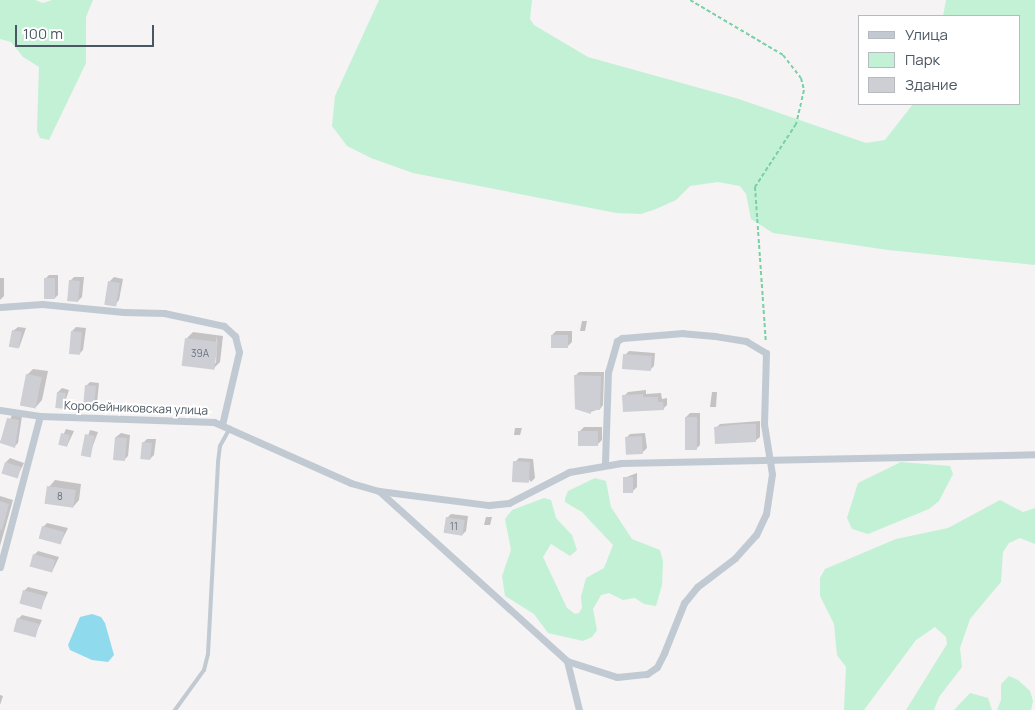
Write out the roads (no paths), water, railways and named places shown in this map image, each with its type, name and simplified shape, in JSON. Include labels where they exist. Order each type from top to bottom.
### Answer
[{"type":"street","points":[[0,307],[42,304],[124,312],[173,313],[224,326],[235,336],[239,352],[222,425]]},
{"type":"street","points":[[379,491],[568,661],[617,677],[647,674],[657,667],[684,603],[697,587],[748,546],[762,524],[770,496],[772,459],[765,440],[766,353],[746,342],[707,335],[683,333],[622,338],[615,346],[608,372],[605,464]]},
{"type":"street","name":"Коробейниковская улица","points":[[0,410],[40,416],[196,419],[230,428],[352,483],[379,491],[499,505],[569,472],[605,464],[1035,454]]},
{"type":"street","points":[[0,567],[40,416]]},
{"type":"street","points":[[568,661],[579,710]]},
{"type":"lane","points":[[175,710],[204,670],[208,654],[218,462],[220,446],[230,428]]},
{"type":"water","points":[[92,614],[101,617],[105,623],[114,655],[108,662],[92,660],[70,650],[68,645],[80,617]]}]
